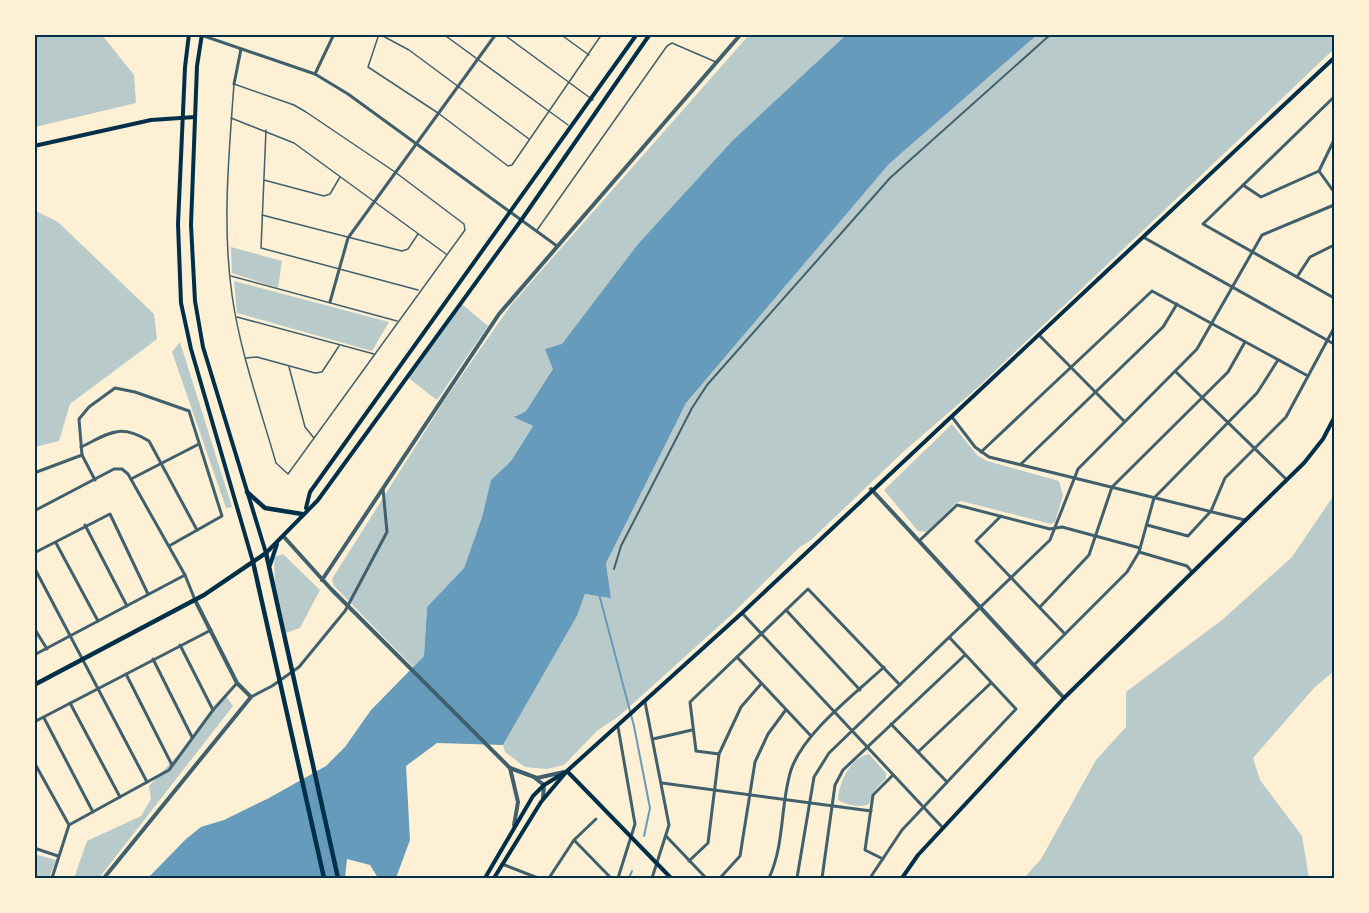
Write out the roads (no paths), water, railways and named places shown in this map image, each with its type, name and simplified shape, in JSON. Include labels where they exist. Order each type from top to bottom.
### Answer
[{"type":"main road","points":[[189,34],[182,118],[177,251],[181,303],[190,349],[253,562],[324,879]]},
{"type":"main road","points":[[304,511],[310,492],[593,100],[638,34]]},
{"type":"main road","points":[[34,685],[195,600],[266,553],[284,537],[304,511],[318,500],[410,369],[522,219],[650,34]]},
{"type":"main road","points":[[202,35],[195,117],[191,243],[195,301],[203,347],[266,553],[338,879]]},
{"type":"main road","points":[[495,879],[541,802],[567,771],[742,613],[871,489],[1335,58]]},
{"type":"main road","points":[[34,146],[125,125],[195,117]]},
{"type":"main road","points":[[902,879],[918,855],[1064,698],[1287,480],[1323,439],[1335,418]]},
{"type":"main road","points":[[247,492],[265,508],[304,511]]},
{"type":"main road","points":[[269,572],[271,557],[279,542]]},
{"type":"main road","points":[[485,879],[513,828],[544,785],[567,771]]},
{"type":"main road","points":[[567,771],[671,879]]},
{"type":"street","points":[[315,74],[334,34]]},
{"type":"street","points":[[330,302],[348,238],[496,34]]},
{"type":"street","points":[[322,580],[499,314],[741,34]]},
{"type":"street","points":[[614,569],[621,546],[692,408],[707,386],[890,178],[1051,34]]},
{"type":"street","points":[[202,35],[315,74],[348,94],[557,246]]},
{"type":"street","points":[[234,84],[241,49]]},
{"type":"street","points":[[1335,97],[1203,224],[1335,298]]},
{"type":"street","points":[[1243,185],[1253,195],[1261,197],[1318,171],[1335,140]]},
{"type":"street","points":[[1318,171],[1335,192]]},
{"type":"street","points":[[799,878],[809,802],[819,765],[982,609],[1047,543],[1055,529],[1072,478],[1124,421],[1197,349],[1262,235],[1335,205]]},
{"type":"street","points":[[1143,237],[1335,344]]},
{"type":"street","points":[[1298,277],[1310,257],[1335,245]]},
{"type":"street","points":[[981,452],[1152,291],[1308,376]]},
{"type":"street","points":[[1021,464],[1163,327],[1177,304]]},
{"type":"street","points":[[1146,525],[1188,536],[1211,511],[1220,484],[1286,417],[1335,328]]},
{"type":"street","points":[[1039,335],[1124,421]]},
{"type":"street","points":[[1040,607],[1084,563],[1096,536],[1112,487],[1228,372],[1245,342]]},
{"type":"street","points":[[1034,665],[1127,572],[1139,550],[1154,498],[1257,393],[1278,360]]},
{"type":"street","points":[[1176,371],[1287,480]]},
{"type":"street","points":[[95,480],[82,455],[81,447],[79,419],[89,407],[115,388],[144,394],[189,411],[222,516],[169,546]]},
{"type":"street","points":[[951,416],[981,452],[989,457],[1245,520]]},
{"type":"street","points":[[81,447],[117,430],[137,434],[149,441],[163,462],[197,530]]},
{"type":"street","points":[[131,479],[199,443]]},
{"type":"street","points":[[34,473],[82,455]]},
{"type":"street","points":[[34,511],[114,469],[122,469],[131,479],[185,575],[195,600],[237,683],[251,697]]},
{"type":"street","points":[[104,879],[251,697],[272,687],[299,667],[345,611],[387,532],[383,489]]},
{"type":"street","points":[[871,489],[1064,698]]},
{"type":"street","points":[[919,541],[957,506],[1055,529],[1062,527],[1096,536],[1187,566],[1192,572]]},
{"type":"street","points":[[34,553],[110,514],[148,594]]},
{"type":"street","points":[[1001,516],[976,541],[1065,634]]},
{"type":"street","points":[[85,525],[127,606]]},
{"type":"street","points":[[284,537],[322,580],[510,768],[544,785],[541,802]]},
{"type":"street","points":[[55,542],[98,621]]},
{"type":"street","points":[[34,567],[147,782]]},
{"type":"street","points":[[34,655],[185,575]]},
{"type":"street","points":[[719,754],[696,751],[690,702],[808,589],[900,685]]},
{"type":"street","points":[[786,610],[860,690]]},
{"type":"street","points":[[742,613],[943,828]]},
{"type":"street","points":[[34,628],[47,649]]},
{"type":"street","points":[[34,722],[211,630]]},
{"type":"street","points":[[870,879],[922,806],[1016,709],[950,638]]},
{"type":"street","points":[[180,645],[213,710]]},
{"type":"street","points":[[822,879],[835,785],[843,770],[965,655]]},
{"type":"street","points":[[737,657],[785,711],[812,736]]},
{"type":"street","points":[[153,659],[192,737]]},
{"type":"street","points":[[769,879],[780,845],[791,770],[812,736],[884,667]]},
{"type":"street","points":[[126,674],[172,765]]},
{"type":"street","points":[[52,879],[69,825],[169,770],[213,710],[237,683]]},
{"type":"street","points":[[918,752],[991,683]]},
{"type":"street","points":[[689,861],[708,843],[719,754],[741,707],[761,684]]},
{"type":"street","points":[[645,702],[669,825],[655,862],[652,879]]},
{"type":"street","points":[[70,703],[120,797]]},
{"type":"street","points":[[720,879],[740,856],[758,753],[771,729],[785,711]]},
{"type":"street","points":[[44,717],[93,812]]},
{"type":"street","points":[[891,724],[947,782]]},
{"type":"street","points":[[618,879],[635,824],[619,726]]},
{"type":"street","points":[[653,739],[692,730]]},
{"type":"street","points":[[34,762],[69,825]]},
{"type":"street","points":[[510,768],[518,802],[513,828]]},
{"type":"street","points":[[531,777],[544,778],[567,771]]},
{"type":"street","points":[[883,859],[865,850],[873,795],[893,775]]},
{"type":"street","points":[[662,783],[871,811]]},
{"type":"street","points":[[549,879],[574,840],[596,819]]},
{"type":"street","points":[[666,836],[706,879]]},
{"type":"street","points":[[574,840],[611,879]]},
{"type":"street","points":[[34,848],[59,857]]},
{"type":"street","points":[[502,864],[538,879]]},
{"type":"lane","points":[[529,139],[458,85],[380,34],[368,67],[438,113],[508,166],[512,165],[570,84],[602,34]]},
{"type":"lane","points":[[443,34],[572,129]]},
{"type":"lane","points":[[503,34],[593,100]]},
{"type":"lane","points":[[560,34],[588,55]]},
{"type":"lane","points":[[537,230],[667,46],[672,43],[717,63]]},
{"type":"lane","points":[[234,84],[294,105],[395,172],[464,224],[465,230],[288,474],[276,463],[245,358],[235,316],[229,275],[227,244],[234,84]]},
{"type":"lane","points":[[231,118],[294,143],[447,254]]},
{"type":"lane","points":[[266,130],[261,248],[420,290]]},
{"type":"lane","points":[[264,180],[324,196],[330,194],[341,177]]},
{"type":"lane","points":[[262,215],[402,251],[408,249],[418,233]]},
{"type":"lane","points":[[229,275],[398,322]]},
{"type":"lane","points":[[235,316],[375,355]]},
{"type":"lane","points":[[245,358],[257,357],[315,373],[322,372],[339,345]]},
{"type":"lane","points":[[288,366],[305,427],[315,438]]},
{"type":"water","points":[[846,35],[1037,35],[889,164],[686,403],[606,563],[611,598],[585,594],[577,616],[503,745],[437,743],[406,766],[410,840],[396,878],[378,878],[370,865],[347,859],[345,878],[148,878],[201,827],[224,820],[326,766],[345,747],[371,710],[424,656],[427,607],[464,568],[482,517],[491,480],[511,461],[533,426],[514,417],[526,411],[553,369],[545,349],[562,344],[638,244],[732,141]]},
{"type":"waterway","points":[[599,594],[634,726],[650,808],[644,836]]},
{"type":"waterway","points":[[629,878],[632,871]]}]
